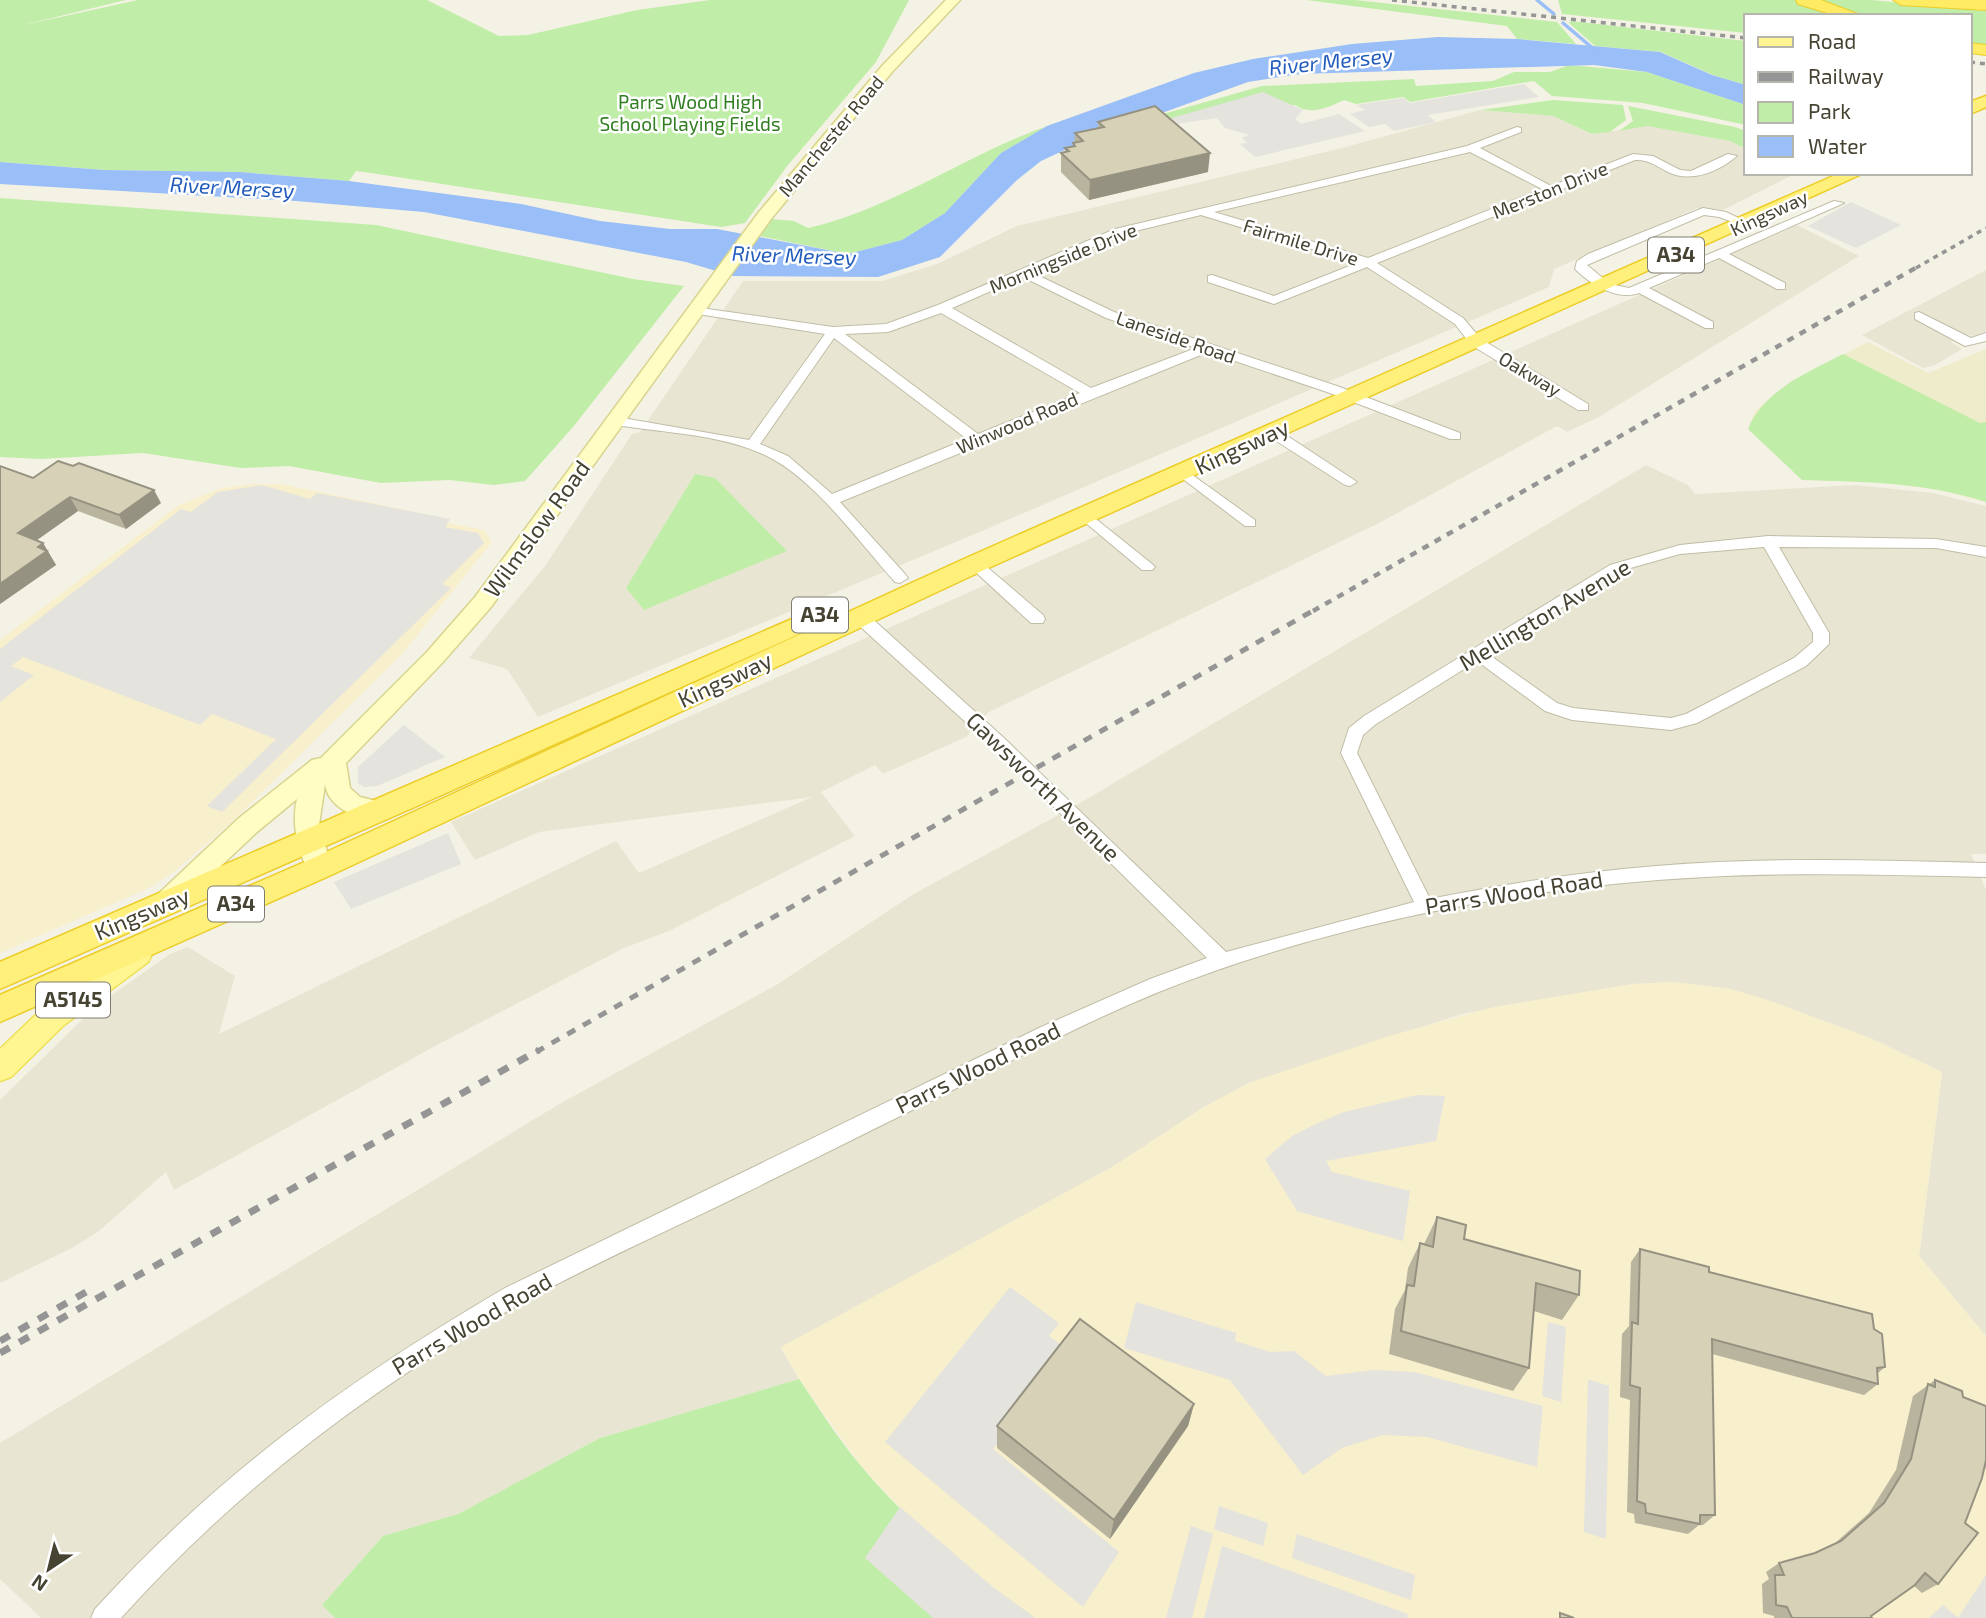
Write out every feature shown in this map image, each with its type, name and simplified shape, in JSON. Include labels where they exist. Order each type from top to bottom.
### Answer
[{"type":"highway","points":[[1804,0],[1849,14]]},
{"type":"highway","points":[[1902,0],[1986,5]]},
{"type":"highway","name":"Kingsway","points":[[1737,220],[1822,175]]},
{"type":"highway","name":"Kingsway","points":[[0,976],[163,904],[314,855],[380,811],[900,578],[1342,393],[1737,220],[1851,175]]},
{"type":"highway","name":"Kingsway","points":[[0,1009],[153,941],[314,855],[1184,473],[1272,432],[1342,393]]},
{"type":"main road","name":"Manchester Road","points":[[719,279],[875,82],[953,0]]},
{"type":"main road","name":"Wilmslow Road","points":[[314,855],[305,806],[314,780],[333,758],[404,691],[484,602],[719,279]]},
{"type":"main road","name":"Wilmslow Road","points":[[163,904],[248,825],[312,771],[333,758]]},
{"type":"main road","points":[[333,758],[338,792],[353,805],[380,811]]},
{"type":"main road","name":"A5145","points":[[0,1068],[62,1009],[129,962],[153,941]]},
{"type":"street","name":"Morningside Drive","points":[[698,310],[833,331],[888,328],[942,308],[1119,231],[1471,148],[1517,130]]},
{"type":"street","points":[[1471,148],[1553,191]]},
{"type":"street","name":"Merston Drive","points":[[1212,279],[1274,300],[1643,155],[1682,173],[1692,174],[1732,156]]},
{"type":"street","name":"Kingsway","points":[[1737,220],[1703,211],[1592,257],[1581,264],[1581,269],[1598,282],[1630,292],[1838,204]]},
{"type":"street","name":"Fairmile Drive","points":[[1199,211],[1367,262],[1459,321],[1471,336]]},
{"type":"street","name":"Kingsway","points":[[1720,254],[1781,286]]},
{"type":"street","name":"Laneside Road","points":[[1024,273],[1110,315],[1342,393],[1455,436]]},
{"type":"street","name":"Kingsway","points":[[1641,289],[1709,325]]},
{"type":"street","points":[[942,308],[1090,393]]},
{"type":"street","points":[[1919,316],[1970,344],[1986,337]]},
{"type":"street","points":[[752,445],[833,331],[977,440]]},
{"type":"street","name":"Oakway","points":[[1471,336],[1583,407]]},
{"type":"street","name":"Winwood Road","points":[[829,501],[1090,393],[1207,348]]},
{"type":"street","points":[[617,421],[752,445],[784,460],[829,501],[900,578]]},
{"type":"street","points":[[1272,432],[1350,482]]},
{"type":"street","points":[[1184,473],[1250,523]]},
{"type":"street","points":[[1086,516],[1147,568]]},
{"type":"street","points":[[1479,655],[1550,707],[1572,714],[1650,724],[1691,719],[1800,662],[1821,644],[1821,633],[1769,541]]},
{"type":"street","name":"Mellington Avenue","points":[[1425,906],[1349,753],[1355,732],[1370,720],[1479,655],[1615,568],[1637,559],[1665,552],[1769,541],[1953,545],[1986,552]]},
{"type":"street","points":[[975,564],[1037,619]]},
{"type":"street","name":"Gawsworth Avenue","points":[[860,617],[998,742],[1223,961]]},
{"type":"street","name":"Parrs Wood Road","points":[[104,1618],[182,1538],[252,1472],[320,1419],[436,1340],[513,1296],[1048,1033],[1135,995],[1223,961],[1425,906],[1612,877],[1805,866],[1986,870]]},
{"type":"shaded area","points":[[1524,84],[1539,97],[1428,115],[1436,122],[1394,131],[1385,124],[1369,127],[1350,114],[1365,110],[1356,105],[1403,98],[1410,103]]},
{"type":"shaded area","points":[[1263,92],[1303,110],[1295,119],[1301,124],[1339,114],[1365,131],[1255,157],[1240,144],[1247,143],[1242,138],[1249,135],[1225,128],[1217,118],[1169,125],[1161,121]]},
{"type":"shaded area","points":[[1480,110],[1553,116],[1592,134],[1647,126],[1730,141],[1744,148],[1744,175],[1793,175],[1723,210],[1697,208],[1554,269],[1549,287],[989,528],[538,717],[507,669],[469,658],[545,566],[632,434],[640,432],[743,281],[882,281],[937,264],[1017,226],[1342,148]],"holes":[[[695,474],[786,551],[644,610],[626,588]]]},
{"type":"shaded area","points":[[1851,202],[1901,225],[1856,248],[1808,226]]},
{"type":"shaded area","points":[[1797,225],[1859,256],[1599,417],[1567,432],[1557,426],[1379,523],[989,712],[966,737],[883,774],[875,765],[821,792],[855,836],[669,931],[624,948],[437,1045],[174,1190],[166,1172],[99,1231],[74,1247],[0,1283],[0,1100],[96,1006],[170,954],[188,947],[235,976],[219,1034],[616,841],[639,873],[812,797],[539,832],[475,860],[451,822]]},
{"type":"shaded area","points":[[1986,270],[1986,331],[1974,336],[1964,334],[1951,342],[1962,349],[1935,365],[1923,368],[1862,335]]},
{"type":"shaded area","points":[[1868,342],[1928,373],[1986,349],[1986,502],[1934,489],[1879,482],[1802,480],[1748,429],[1755,411],[1791,381]]},
{"type":"shaded area","points":[[1646,465],[1688,485],[1695,494],[1855,485],[1933,493],[1986,506],[1986,854],[1971,854],[1986,890],[1986,1336],[1919,1256],[1942,1072],[1870,1038],[1731,989],[1673,982],[1633,984],[1462,1014],[1249,1083],[1204,1107],[1114,1166],[781,1348],[799,1379],[600,1438],[458,1514],[383,1536],[322,1605],[335,1618],[41,1618],[0,1579],[0,1443],[561,1103],[778,984],[912,895],[1082,802]]},
{"type":"shaded area","points":[[281,484],[450,519],[448,523],[484,530],[492,542],[403,653],[232,822],[175,871],[149,888],[0,953],[0,640],[179,505],[222,488]]},
{"type":"shaded area","points":[[262,485],[310,499],[317,493],[450,519],[445,527],[478,533],[484,543],[442,584],[451,588],[222,812],[207,806],[276,739],[212,714],[200,725],[23,657],[11,666],[34,675],[0,702],[0,649],[181,509],[191,512],[218,492]]},
{"type":"shaded area","points":[[404,725],[445,757],[377,786],[364,787],[358,783],[358,767]]},
{"type":"shaded area","points":[[448,833],[461,864],[351,909],[334,882]]},
{"type":"shaded area","points":[[1673,982],[1731,989],[1768,1000],[1870,1038],[1942,1072],[1919,1256],[1986,1336],[1986,1618],[1035,1618],[994,1588],[910,1518],[861,1466],[799,1379],[781,1347],[1114,1166],[1204,1107],[1249,1083],[1389,1036],[1494,1007],[1633,984]]},
{"type":"shaded area","points":[[1417,1095],[1445,1096],[1436,1141],[1326,1161],[1332,1172],[1410,1191],[1403,1241],[1297,1211],[1265,1159],[1292,1136],[1344,1112]]},
{"type":"shaded area","points":[[1010,1287],[1059,1323],[1049,1336],[1069,1351],[993,1449],[1119,1552],[1083,1607],[885,1442]]},
{"type":"shaded area","points":[[1136,1302],[1236,1333],[1235,1341],[1270,1352],[1294,1351],[1326,1376],[1374,1370],[1414,1372],[1543,1406],[1537,1467],[1427,1437],[1383,1435],[1342,1448],[1303,1475],[1230,1380],[1124,1348]]},
{"type":"shaded area","points":[[1548,1322],[1566,1327],[1561,1402],[1542,1396]]},
{"type":"shaded area","points":[[1588,1379],[1609,1386],[1606,1539],[1584,1532]]},
{"type":"shaded area","points":[[1219,1506],[1268,1523],[1263,1546],[1214,1529]]},
{"type":"shaded area","points":[[900,1507],[994,1588],[1035,1618],[933,1618],[865,1558]]},
{"type":"shaded area","points":[[1191,1526],[1213,1534],[1192,1618],[1166,1618]]},
{"type":"shaded area","points":[[1297,1534],[1415,1575],[1411,1600],[1292,1558]]},
{"type":"shaded area","points":[[1222,1546],[1408,1614],[1407,1618],[1204,1618]]},
{"type":"shaded area","points":[[1986,1575],[1986,1618],[1958,1618]]},
{"type":"shaded area","points":[[1943,1605],[1958,1618],[1929,1618]]},
{"type":"green space","name":"Parrs Wood High School Playing Fields","points":[[0,0],[126,0],[19,26],[138,0],[427,0],[499,36],[528,35],[637,10],[710,0],[909,0],[876,62],[788,165],[745,223],[721,227],[356,171],[349,181],[240,172],[104,170],[0,162]]},
{"type":"green space","points":[[1306,0],[1355,0],[1557,22],[1576,44],[1517,39],[1507,26]]},
{"type":"green space","points":[[1558,0],[1794,0],[1839,14],[1744,14],[1744,33],[1562,14]]},
{"type":"green space","points":[[1815,0],[1871,0],[1986,11],[1986,47],[1972,44],[1972,14],[1860,14]]},
{"type":"green space","points":[[1571,21],[1744,41],[1744,84],[1713,75],[1661,52],[1595,46],[1569,23]]},
{"type":"green space","points":[[1569,65],[1647,72],[1744,104],[1744,125],[1643,103],[1552,96],[1534,81],[1410,102],[1403,97],[1356,104],[1344,100],[1313,110],[1295,105],[1161,121],[1156,116],[1262,86],[1414,79],[1416,86],[1493,81],[1514,72],[1550,72]]},
{"type":"green space","points":[[1553,100],[1623,105],[1626,120],[1610,132],[1592,134],[1553,116],[1481,110]]},
{"type":"green space","points":[[1628,106],[1735,127],[1744,130],[1744,148],[1730,141],[1647,126],[1619,131],[1633,121]]},
{"type":"green space","points":[[1047,126],[1001,153],[945,213],[902,240],[848,254],[759,236],[771,219],[794,221],[808,228],[840,219]]},
{"type":"green space","points":[[0,198],[376,225],[633,279],[684,286],[573,427],[525,481],[494,485],[449,480],[381,483],[289,466],[241,468],[143,453],[41,459],[0,457]]},
{"type":"green space","points":[[1843,354],[1980,423],[1986,422],[1986,502],[1918,487],[1802,480],[1748,429],[1755,415],[1776,393],[1801,376]]},
{"type":"green space","points":[[695,474],[715,478],[787,551],[644,610],[626,588]]},
{"type":"green space","points":[[799,1379],[853,1456],[880,1488],[966,1566],[1035,1618],[335,1618],[322,1605],[383,1536],[458,1514],[600,1438]]},
{"type":"water","name":"River Mersey","points":[[1438,37],[1517,39],[1660,52],[1712,75],[1744,84],[1744,104],[1647,72],[1594,65],[1300,74],[1248,82],[1084,141],[1041,161],[1017,180],[940,257],[878,277],[733,276],[686,262],[424,212],[296,201],[0,184],[0,162],[104,170],[240,172],[349,181],[521,204],[600,221],[670,229],[717,229],[848,254],[902,240],[945,213],[1001,153],[1047,126],[1194,73],[1253,59],[1352,44]]},
{"type":"building","points":[[1155,106],[1210,153],[1090,180],[1061,153],[1069,151],[1065,148],[1075,146],[1073,143],[1083,141],[1075,133],[1104,127],[1098,122]]},
{"type":"building","points":[[58,461],[73,466],[79,463],[154,490],[119,515],[70,497],[18,533],[43,543],[38,547],[47,551],[0,584],[0,466],[33,478]]},
{"type":"building","points":[[1437,1217],[1466,1225],[1464,1239],[1580,1271],[1579,1295],[1536,1283],[1529,1368],[1401,1331],[1407,1285],[1414,1286],[1420,1243],[1433,1247]]},
{"type":"building","points":[[1640,1249],[1709,1267],[1709,1272],[1872,1314],[1874,1329],[1882,1334],[1885,1367],[1877,1368],[1878,1384],[1712,1339],[1715,1515],[1700,1515],[1700,1524],[1646,1513],[1645,1504],[1637,1501],[1640,1388],[1630,1385],[1632,1322],[1638,1324]]},
{"type":"building","points":[[1080,1319],[1194,1404],[1114,1520],[997,1426]]},
{"type":"building","points":[[1935,1380],[1962,1391],[1963,1397],[1986,1406],[1986,1460],[1965,1523],[1978,1533],[1938,1584],[1925,1573],[1915,1585],[1871,1616],[1872,1618],[1792,1618],[1787,1607],[1776,1605],[1775,1575],[1784,1575],[1779,1563],[1815,1553],[1841,1541],[1884,1503],[1911,1459],[1928,1384],[1935,1387]]},
{"type":"building","points":[[1560,1613],[1574,1618],[1560,1618]]},
{"type":"waterway","points":[[1537,0],[1554,14]]},
{"type":"waterway","points":[[1563,23],[1596,51]]},
{"type":"railway","points":[[1392,0],[1744,38]]},
{"type":"railway","points":[[1972,62],[1986,64]]},
{"type":"railway","points":[[1916,268],[1986,228]]},
{"type":"railway","points":[[1313,611],[1919,266]]},
{"type":"railway","points":[[536,1052],[1316,609]]},
{"type":"railway","points":[[0,1353],[539,1050]]},
{"type":"railway","points":[[0,1341],[86,1292]]}]
